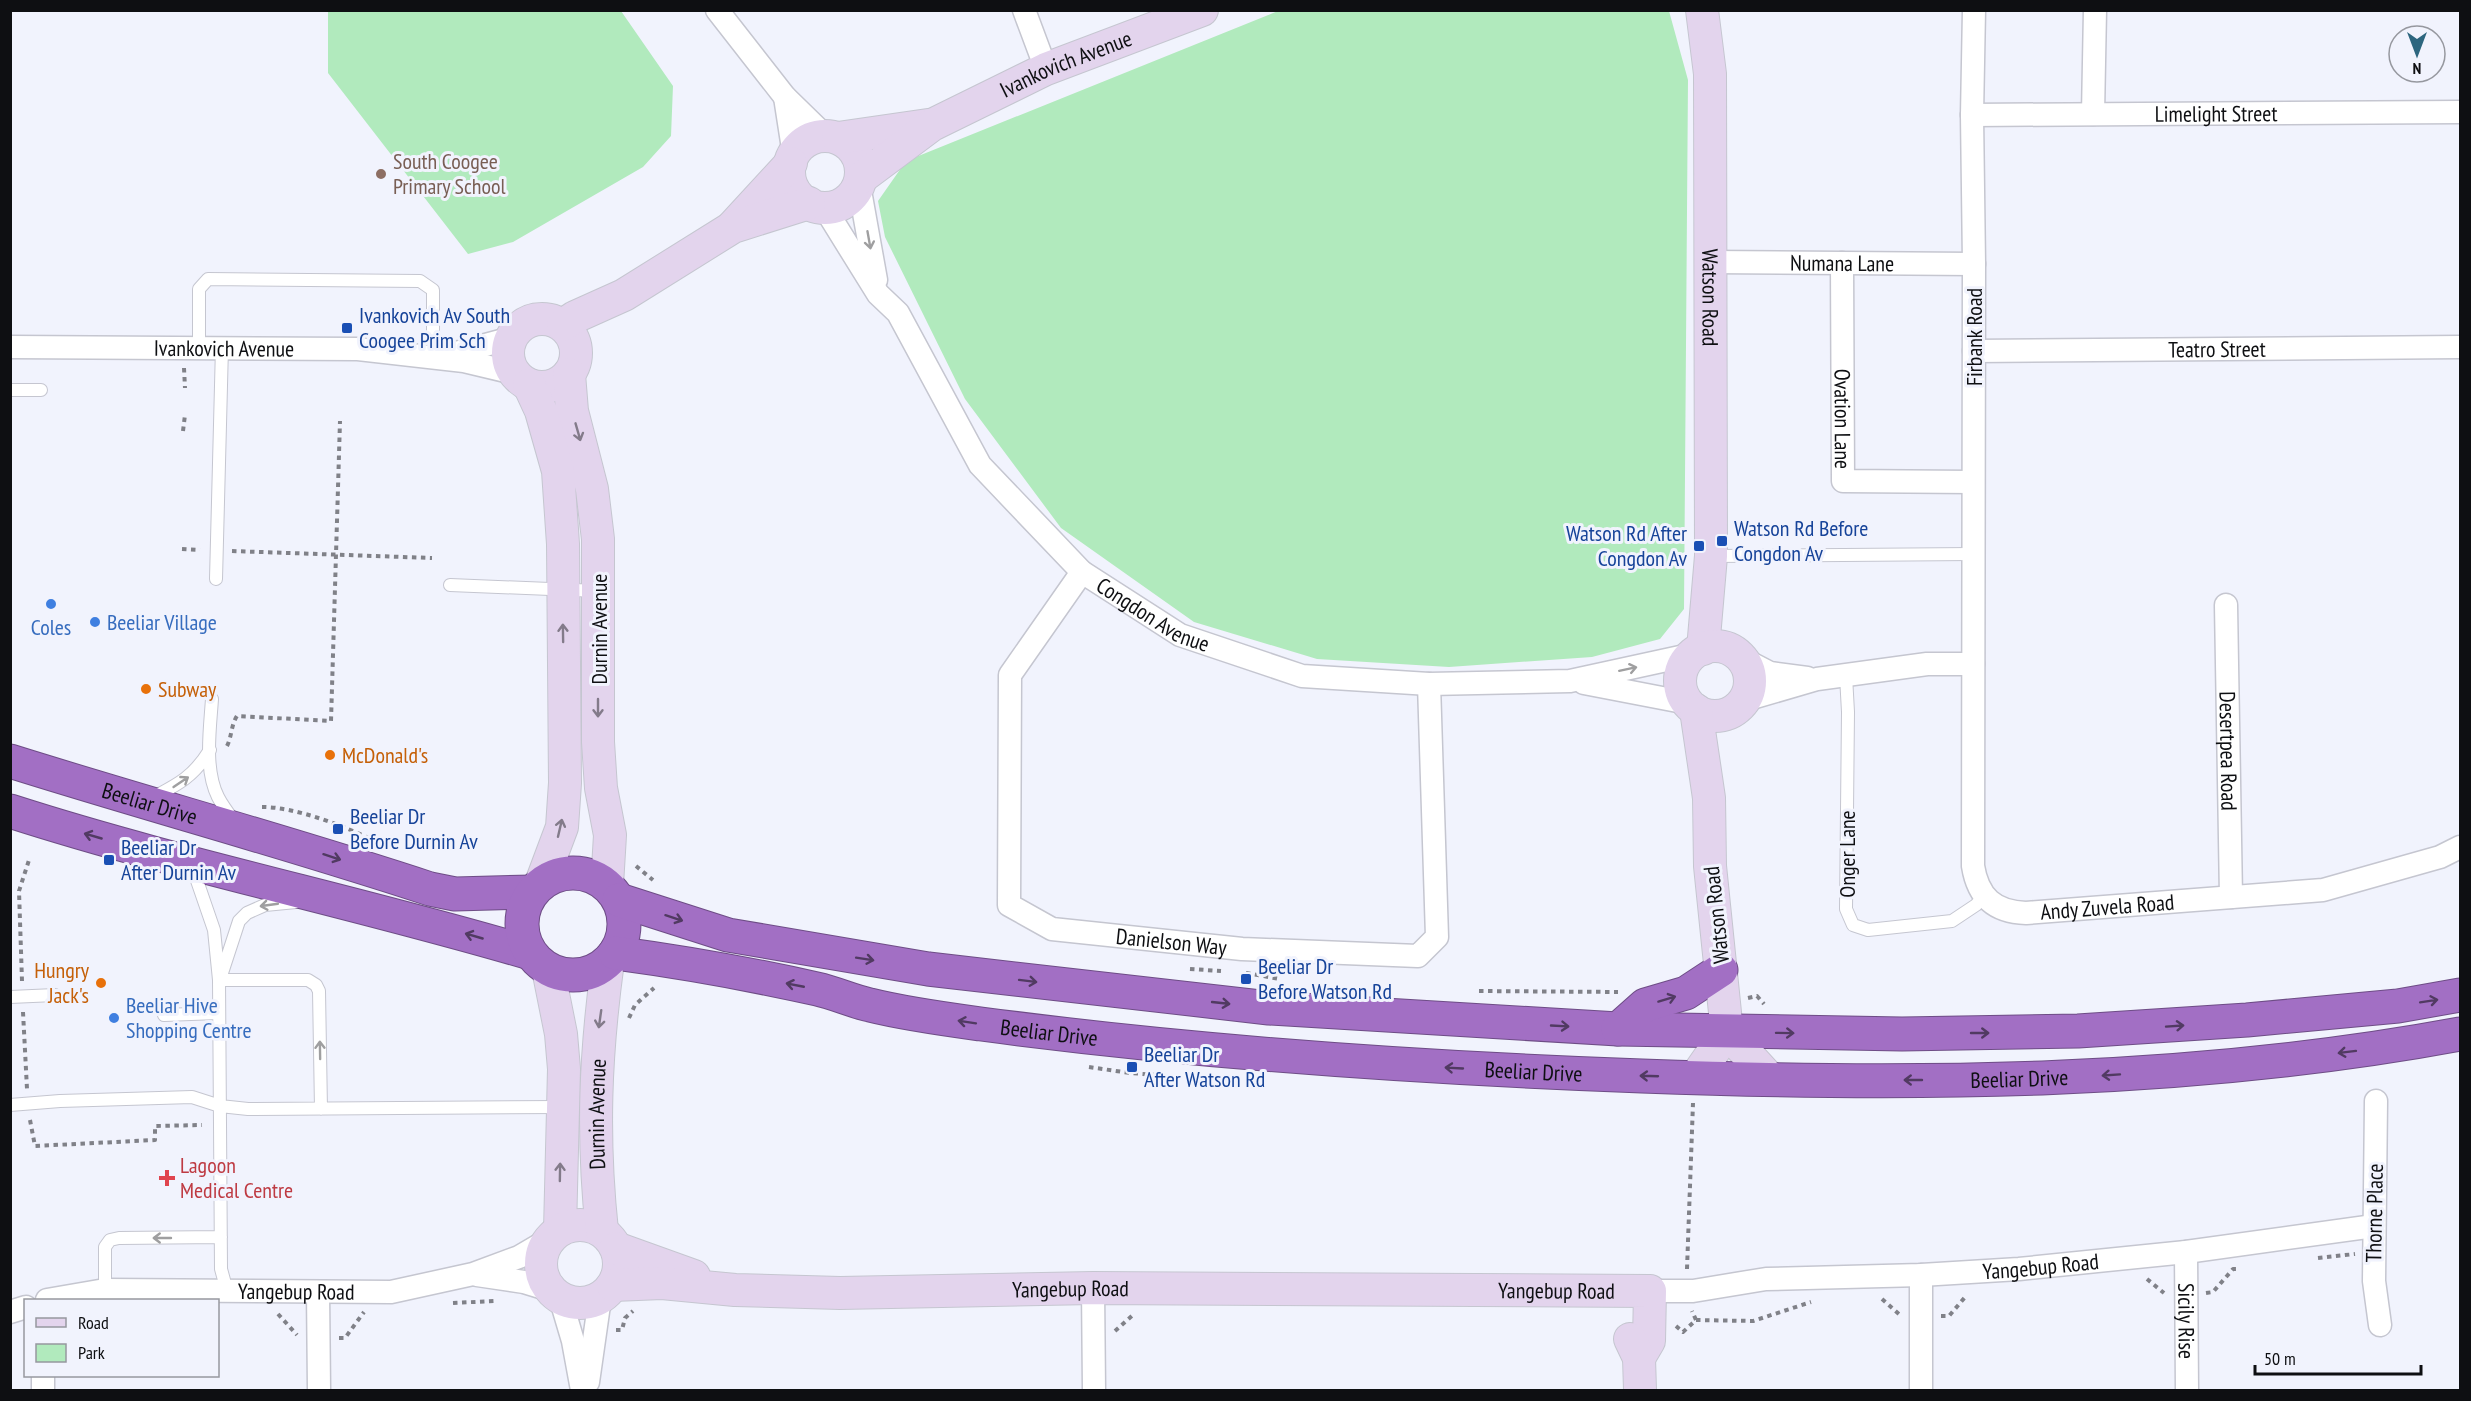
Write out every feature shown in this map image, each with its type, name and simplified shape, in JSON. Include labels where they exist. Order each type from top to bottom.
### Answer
[{"type":"highway","name":"Beeliar Drive","points":[[10,761],[143,802],[249,817],[430,889],[455,894],[537,887]]},
{"type":"highway","name":"Beeliar Drive","points":[[10,811],[190,863],[327,897],[539,961]]},
{"type":"highway","points":[[575,872],[587,874],[613,893],[623,913],[624,927],[621,941],[611,957],[591,972],[580,975],[569,975],[539,961],[524,942],[522,916],[525,903],[537,887],[553,876],[575,872]]},
{"type":"highway","name":"Beeliar Drive","points":[[613,893],[728,935],[951,972],[1269,1008],[1618,1029],[1727,1032],[1995,1033],[2156,1027],[2398,1006],[2460,995]]},
{"type":"highway","name":"Beeliar Drive","points":[[611,957],[675,962],[820,990],[872,1006],[1089,1038],[1690,1089],[1770,1079],[1971,1080],[2105,1075],[2318,1056],[2460,1034]]},
{"type":"highway","points":[[1618,1029],[1645,1005],[1686,993],[1721,970]]},
{"type":"street","points":[[717,10],[785,97],[831,137],[849,144],[857,154],[861,167],[860,181],[878,294]]},
{"type":"street","points":[[1023,10],[1046,69]]},
{"type":"street","name":"Ivankovich Avenue","points":[[860,181],[932,125],[1046,69],[1202,10]]},
{"type":"street","name":"Watson Road","points":[[1698,651],[1710,570],[1710,74],[1702,10]]},
{"type":"street","name":"Firbank Road","points":[[1973,664],[1972,115],[1974,10]]},
{"type":"street","points":[[2093,114],[2095,10]]},
{"type":"street","points":[[785,97],[793,159],[789,174],[793,188],[802,200],[831,208],[845,202],[855,193],[860,181]]},
{"type":"street","name":"Limelight Street","points":[[1972,115],[2460,112]]},
{"type":"street","name":"Ivankovich Avenue","points":[[831,137],[932,125]]},
{"type":"street","points":[[563,325],[575,316],[624,295],[733,227],[793,159],[800,146],[812,138],[831,137]]},
{"type":"street","points":[[733,227],[817,205]]},
{"type":"street","name":"Congdon Avenue","points":[[817,205],[878,294],[898,313],[980,465],[1082,572],[1180,635],[1302,676],[1430,684],[1570,681],[1698,651]]},
{"type":"street","name":"Numana Lane","points":[[1710,262],[1974,264]]},
{"type":"street","name":"Ovation Lane","points":[[1842,263],[1844,481],[1973,482]]},
{"type":"street","points":[[573,364],[570,333],[563,325],[544,318],[534,320],[525,323],[511,338],[508,356],[521,379],[540,387],[551,386],[573,364],[624,295]]},
{"type":"street","name":"Ivankovich Avenue","points":[[438,357],[477,349],[511,338]]},
{"type":"street","name":"Ivankovich Avenue","points":[[10,347],[192,355],[222,347],[358,349],[464,361],[521,379]]},
{"type":"street","name":"Teatro Street","points":[[1974,351],[2460,348]]},
{"type":"street","name":"Durnin Avenue","points":[[573,364],[572,411],[592,489],[598,539],[598,742],[601,788],[610,836],[613,893]]},
{"type":"street","name":"Durnin Avenue","points":[[521,379],[541,411],[558,471],[563,544],[566,783],[562,827],[537,887]]},
{"type":"street","name":"Watson Road","points":[[1710,570],[1739,655]]},
{"type":"street","name":"Danielson Way","points":[[1082,572],[1010,675],[1009,905],[1052,929],[1242,950],[1418,956],[1437,937],[1430,684]]},
{"type":"street","name":"Desertpea Road","points":[[2226,605],[2231,897]]},
{"type":"street","points":[[1817,679],[1770,673],[1739,655],[1714,646],[1698,651],[1686,662],[1682,672],[1683,693],[1692,706],[1706,715],[1717,716],[1736,707],[1817,679],[1927,664],[1973,664],[1973,866],[1975,881],[1984,896]]},
{"type":"street","points":[[1736,707],[1750,679],[1739,655]]},
{"type":"street","name":"Congdon Avenue","points":[[1570,681],[1692,706]]},
{"type":"street","name":"Watson Road","points":[[1692,706],[1709,798],[1710,866],[1727,1032]]},
{"type":"street","name":"Watson Road","points":[[1709,798],[1736,707]]},
{"type":"street","name":"Andy Zuvela Road","points":[[1984,896],[2003,910],[2026,913],[2323,890],[2440,857],[2460,847]]},
{"type":"street","name":"Durnin Avenue","points":[[609,1240],[595,1120],[598,1035],[611,957]]},
{"type":"street","name":"Durnin Avenue","points":[[539,961],[561,1034],[564,1069],[554,1235]]},
{"type":"street","points":[[1690,1089],[1727,1032],[1770,1079]]},
{"type":"street","name":"Thorne Place","points":[[2376,1101],[2374,1281],[2380,1325]]},
{"type":"street","points":[[582,1390],[573,1341],[555,1294],[540,1268],[542,1254],[554,1235],[581,1224],[609,1240],[619,1269],[606,1291],[587,1390]]},
{"type":"street","name":"Yangebup Road","points":[[606,1291],[662,1283],[735,1290],[840,1293],[1093,1288],[1687,1291],[1766,1279],[1921,1275],[2019,1269],[2186,1252],[2374,1226]]},
{"type":"street","name":"Yangebup Road","points":[[53,1299],[105,1290],[392,1292],[473,1274],[519,1257],[554,1235]]},
{"type":"street","name":"Yangebup Road","points":[[609,1240],[735,1290]]},
{"type":"street","name":"Sicily Rise","points":[[2186,1252],[2187,1390]]},
{"type":"street","name":"Yangebup Road","points":[[473,1274],[524,1282],[555,1294]]},
{"type":"street","points":[[1921,1275],[1921,1390]]},
{"type":"street","points":[[1093,1288],[1094,1390]]},
{"type":"street","points":[[555,1294],[571,1302],[583,1303],[606,1291]]},
{"type":"street","points":[[1639,1291],[1650,1323],[1649,1341],[1639,1358]]},
{"type":"street","points":[[1639,1291],[1630,1338],[1639,1358],[1640,1390]]},
{"type":"street","points":[[318,1292],[319,1390]]},
{"type":"lane","points":[[192,355],[199,289],[208,279],[420,281],[433,290],[433,332],[438,357]]},
{"type":"lane","points":[[216,579],[222,347]]},
{"type":"lane","points":[[10,390],[41,390]]},
{"type":"lane","points":[[1710,570],[1973,554]]},
{"type":"lane","points":[[450,585],[599,591]]},
{"type":"lane","name":"Onger Lane","points":[[1846,676],[1848,711],[1846,909],[1852,925],[1868,930],[1952,921],[1976,905],[1984,896]]},
{"type":"lane","points":[[212,699],[210,750],[212,778],[217,795],[249,817]]},
{"type":"lane","points":[[143,802],[182,783],[199,768],[210,750]]},
{"type":"lane","points":[[190,863],[199,881],[214,930],[219,980],[221,1269],[227,1291]]},
{"type":"lane","points":[[219,980],[239,921],[249,911],[265,904],[327,897]]},
{"type":"lane","points":[[219,980],[308,980],[316,985],[319,991],[321,1109]]},
{"type":"lane","points":[[10,997],[55,995]]},
{"type":"lane","points":[[164,1015],[218,1013]]},
{"type":"lane","points":[[10,1105],[60,1101],[192,1097],[220,1106],[248,1109],[561,1107]]},
{"type":"lane","points":[[105,1290],[105,1246],[110,1240],[221,1237]]},
{"type":"path","points":[[185,388],[192,355]]},
{"type":"path","points":[[183,430],[185,415]]},
{"type":"path","points":[[226,748],[232,736],[233,722],[237,716],[331,721],[340,421]]},
{"type":"path","points":[[182,549],[432,558]]},
{"type":"path","points":[[249,817],[270,807],[349,828],[377,842]]},
{"type":"path","points":[[625,1027],[635,1005],[643,995],[650,988],[660,986]]},
{"type":"path","points":[[1087,1066],[1130,1073],[1188,1077]]},
{"type":"path","points":[[1650,1323],[1670,1321],[1683,1332],[1696,1320],[1686,1300],[1693,1099],[1690,1089]]},
{"type":"path","points":[[35,1146],[155,1140],[155,1126],[202,1125]]},
{"type":"path","points":[[1093,1332],[1115,1332],[1141,1308]]},
{"type":"green space","points":[[328,11],[621,11],[673,86],[671,136],[643,167],[513,242],[468,254],[328,73]]},
{"type":"green space","points":[[1278,11],[1669,11],[1688,80],[1684,609],[1660,639],[1592,657],[1449,667],[1317,659],[1194,622],[1061,528],[965,399],[885,237],[878,201],[906,161]]},
{"type":"place","name":"South Coogee Primary School","points":[[381,174]]},
{"type":"place","name":"Ivankovich Av South Coogee Prim Sch","points":[[347,328]]},
{"type":"place","name":"Watson Rd Before Congdon Av","points":[[1722,541]]},
{"type":"place","name":"Watson Rd After Congdon Av","points":[[1699,546]]},
{"type":"place","name":"Coles","points":[[51,604]]},
{"type":"place","name":"Beeliar Village","points":[[95,622]]},
{"type":"place","name":"Subway","points":[[146,689]]},
{"type":"place","name":"McDonald's","points":[[330,755]]},
{"type":"place","name":"Beeliar Dr Before Durnin Av","points":[[338,829]]},
{"type":"place","name":"Beeliar Dr After Durnin Av","points":[[109,860]]},
{"type":"place","name":"Beeliar Dr Before Watson Rd","points":[[1246,979]]},
{"type":"place","name":"Hungry Jack's","points":[[101,983]]},
{"type":"place","name":"Beeliar Hive Shopping Centre","points":[[114,1018]]},
{"type":"place","name":"Beeliar Dr After Watson Rd","points":[[1132,1067]]},
{"type":"place","name":"Lagoon Medical Centre","points":[[167,1178]]}]
